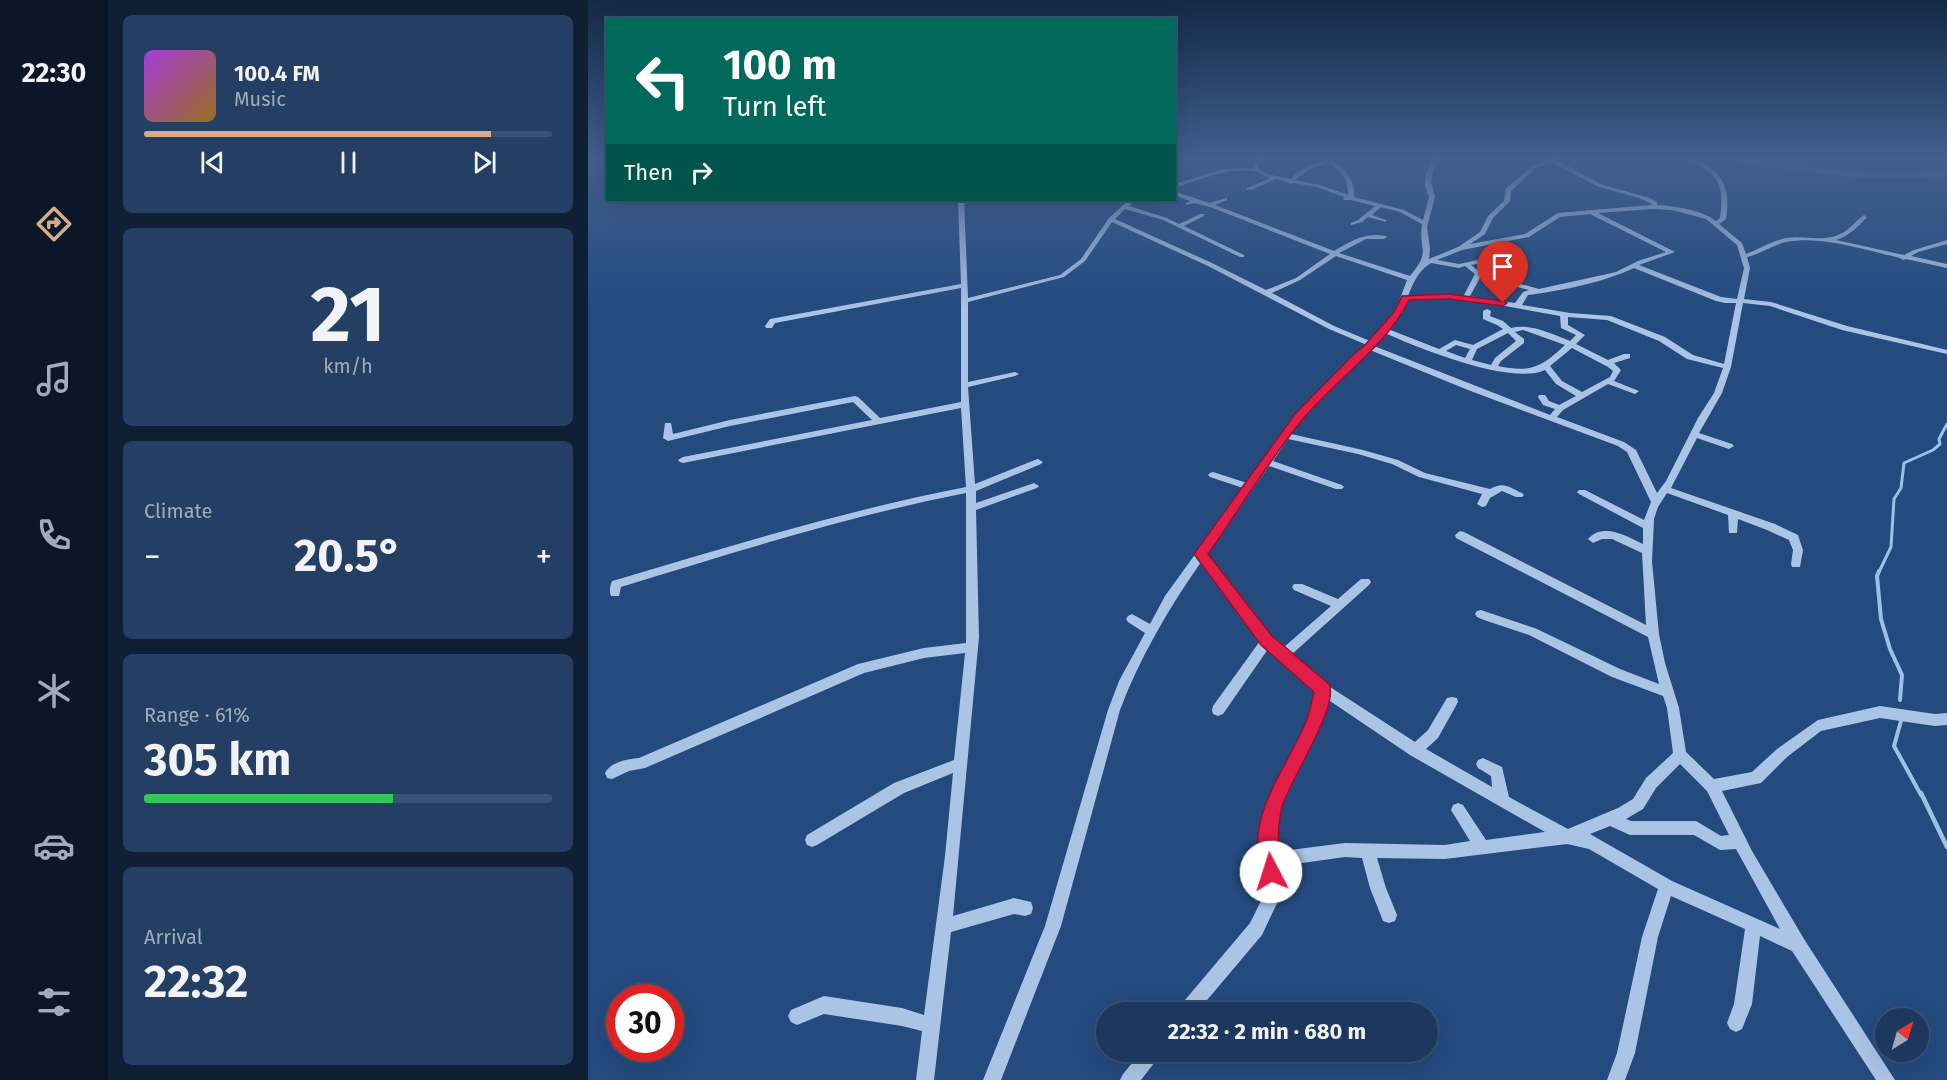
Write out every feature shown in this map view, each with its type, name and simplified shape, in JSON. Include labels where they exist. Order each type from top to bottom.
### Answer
[{"type":"street","points":[[925,1080],[944,926],[972,647],[971,508],[964,385],[961,209]]},
{"type":"street","points":[[964,301],[1062,276],[1083,260],[1111,219],[1122,209]]},
{"type":"street","points":[[1141,209],[1242,256]]},
{"type":"street","points":[[1221,209],[1411,279]]},
{"type":"street","points":[[1353,224],[1374,209]]},
{"type":"street","points":[[1396,209],[1425,223]]},
{"type":"street","points":[[1428,262],[1425,223],[1429,209]]},
{"type":"street","points":[[992,1080],[1053,926],[1114,710],[1125,681],[1169,599],[1299,417],[1370,346],[1398,313],[1411,279],[1428,262],[1460,248],[1483,233],[1490,217],[1499,209]]},
{"type":"street","points":[[1460,248],[1493,244],[1527,236],[1558,215],[1629,209]]},
{"type":"street","points":[[1669,209],[1692,213],[1717,223],[1740,244],[1747,268],[1727,367],[1718,393],[1656,502],[1648,526],[1647,551],[1653,634],[1673,708],[1680,755],[1712,786],[1739,841],[1798,945],[1886,1080]]},
{"type":"street","points":[[1717,223],[1723,219],[1724,209]]},
{"type":"street","points":[[1493,271],[1519,286],[1548,290],[1618,273],[1673,250],[1592,213]]},
{"type":"street","points":[[1179,226],[1202,215]]},
{"type":"street","points":[[1367,215],[1384,221]]},
{"type":"street","points":[[1832,241],[1855,228],[1864,217]]},
{"type":"street","points":[[1111,219],[1192,254],[1331,329],[1621,444],[1631,450],[1656,502]]},
{"type":"street","points":[[1290,236],[1302,229]]},
{"type":"street","points":[[1266,293],[1298,279],[1359,238],[1377,235],[1384,237]]},
{"type":"street","points":[[1744,256],[1761,252],[1774,243],[1799,238],[1832,241],[1947,266]]},
{"type":"street","points":[[1924,238],[1943,243]]},
{"type":"street","points":[[1903,258],[1916,251],[1943,243]]},
{"type":"street","points":[[1428,262],[1459,266],[1511,255],[1523,258]]},
{"type":"street","points":[[1466,264],[1479,274],[1506,268],[1504,266]]},
{"type":"street","points":[[1633,265],[1719,299],[1740,303],[1771,304],[1856,331],[1947,352]]},
{"type":"street","points":[[1466,297],[1475,285],[1479,274]]},
{"type":"street","points":[[769,326],[773,321],[964,285]]},
{"type":"street","points":[[1517,307],[1525,293],[1539,290]]},
{"type":"street","points":[[1405,298],[1466,297],[1517,307],[1614,320],[1662,339],[1690,357],[1727,367]]},
{"type":"street","points":[[1487,311],[1485,317],[1500,323],[1521,341],[1498,360],[1493,368]]},
{"type":"street","points":[[1384,330],[1415,344],[1493,368],[1526,371],[1539,369],[1581,335],[1564,326],[1564,314]]},
{"type":"street","points":[[1468,360],[1474,348],[1486,339],[1508,330],[1525,328],[1610,362],[1617,370],[1613,378],[1560,408],[1552,418]]},
{"type":"street","points":[[1441,351],[1455,342],[1474,348]]},
{"type":"street","points":[[1610,362],[1627,356]]},
{"type":"street","points":[[1543,366],[1550,369],[1553,378],[1561,385]]},
{"type":"street","points":[[1526,371],[1583,396]]},
{"type":"street","points":[[964,385],[992,384],[1015,374]]},
{"type":"street","points":[[1607,381],[1635,392]]},
{"type":"street","points":[[825,395],[851,396],[877,420]]},
{"type":"street","points":[[1542,397],[1546,403],[1560,408]]},
{"type":"street","points":[[668,425],[668,438],[730,423],[855,399]]},
{"type":"street","points":[[683,460],[966,404]]},
{"type":"street","points":[[1694,434],[1729,446]]},
{"type":"street","points":[[1285,436],[1360,452],[1395,462],[1422,476],[1491,493]]},
{"type":"street","points":[[615,593],[616,584],[743,546],[915,500],[970,489],[1038,462]]},
{"type":"street","points":[[1267,462],[1339,487]]},
{"type":"street","points":[[1213,475],[1250,487]]},
{"type":"street","points":[[971,508],[1034,486]]},
{"type":"street","points":[[1482,504],[1486,496],[1502,487],[1519,495]]},
{"type":"street","points":[[1665,489],[1794,538],[1798,550],[1796,564]]},
{"type":"street","points":[[1582,492],[1648,526]]},
{"type":"street","points":[[1733,514],[1733,531]]},
{"type":"street","points":[[1593,539],[1599,533],[1607,533],[1647,551]]},
{"type":"street","points":[[1460,535],[1653,634]]},
{"type":"street","points":[[1201,554],[1267,641],[1323,689],[1415,751],[1567,837],[1591,842],[1667,886],[1798,945]]},
{"type":"street","points":[[1283,655],[1365,582]]},
{"type":"street","points":[[1298,587],[1340,605]]},
{"type":"street","points":[[1481,614],[1500,623],[1531,631],[1642,686],[1668,692]]},
{"type":"street","points":[[1132,619],[1152,631]]},
{"type":"street","points":[[1218,710],[1267,641]]},
{"type":"street","points":[[612,773],[627,765],[640,764],[657,757],[862,668],[924,653],[972,647]]},
{"type":"street","points":[[1274,894],[1268,850],[1269,822],[1274,802],[1316,719],[1323,689]]},
{"type":"street","points":[[1415,751],[1434,734],[1452,702]]},
{"type":"street","points":[[1712,786],[1756,778],[1782,753],[1818,726],[1880,712],[1935,720],[1947,719]]},
{"type":"street","points":[[1194,1002],[1256,929],[1290,857],[1345,849],[1445,852],[1567,837],[1611,819],[1638,804],[1652,783],[1680,755]]},
{"type":"street","points":[[812,840],[898,788],[961,764]]},
{"type":"street","points":[[1483,764],[1497,772],[1504,801]]},
{"type":"street","points":[[1458,810],[1482,846]]},
{"type":"street","points":[[1611,819],[1630,828],[1696,828],[1720,843],[1739,841]]},
{"type":"street","points":[[1367,850],[1389,915]]},
{"type":"street","points":[[1616,1080],[1626,1053],[1650,937],[1667,886]]},
{"type":"street","points":[[944,926],[1014,906],[1025,908]]},
{"type":"street","points":[[1736,1023],[1743,1004],[1753,925]]},
{"type":"street","points":[[797,1016],[824,1005],[902,1017],[932,1025]]},
{"type":"street","points":[[1128,1080],[1143,1062]]},
{"type":"waterway","points":[[1879,572],[1891,547],[1894,499],[1901,488],[1904,463],[1933,450],[1940,444],[1939,439],[1947,424]]},
{"type":"waterway","points":[[1879,571],[1877,576],[1881,619],[1890,649],[1902,675],[1900,700]]},
{"type":"waterway","points":[[1901,721],[1894,746],[1921,795]]},
{"type":"waterway","points":[[1921,793],[1947,847]]},
{"type":"route","points":[[1271,872],[1268,850],[1269,822],[1274,802],[1316,719],[1323,689],[1267,641],[1201,554],[1299,417],[1369,347],[1398,313],[1405,298],[1449,296],[1503,303]]}]
